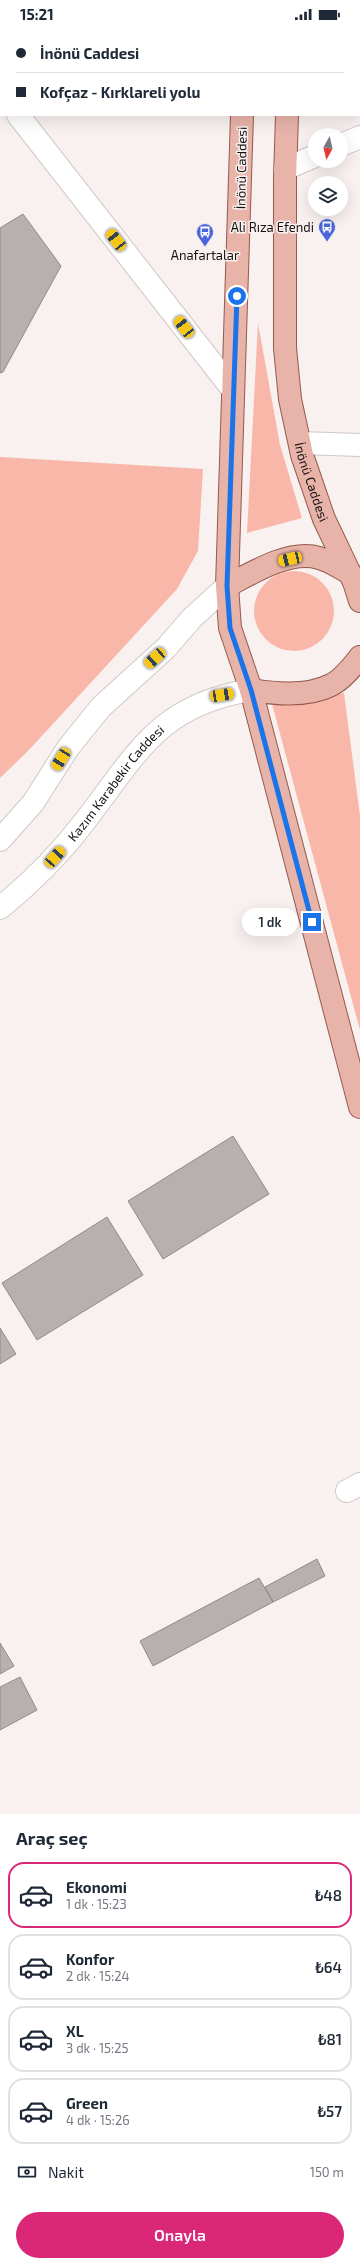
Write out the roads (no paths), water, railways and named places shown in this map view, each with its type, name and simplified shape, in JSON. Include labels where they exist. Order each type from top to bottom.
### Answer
[{"type":"main road","name":"İnönü Caddesi","points":[[242,116],[227,586],[230,628],[251,690],[360,1106]]},
{"type":"main road","name":"İnönü Caddesi","points":[[287,116],[285,169],[285,348],[290,399],[300,443],[324,519],[350,573],[360,601]]},
{"type":"main road","points":[[227,586],[266,565],[299,557],[318,558],[350,573]]},
{"type":"main road","points":[[251,690],[275,694],[302,693],[331,685],[360,657]]},
{"type":"street","points":[[19,116],[233,390]]},
{"type":"street","points":[[348,142],[360,137]]},
{"type":"street","points":[[285,169],[308,159]]},
{"type":"street","points":[[300,443],[360,445]]},
{"type":"street","points":[[0,840],[33,803],[68,748],[101,707],[166,648],[192,618],[227,586]]},
{"type":"street","name":"Kazım Karabekir Caddesi","points":[[0,908],[34,880],[65,846],[133,756],[158,730],[177,715],[222,695],[251,690]]},
{"type":"place","name":"Ali Rıza Efendi","points":[[327,242]]},
{"type":"place","name":"Anafartalar","points":[[205,247]]}]
